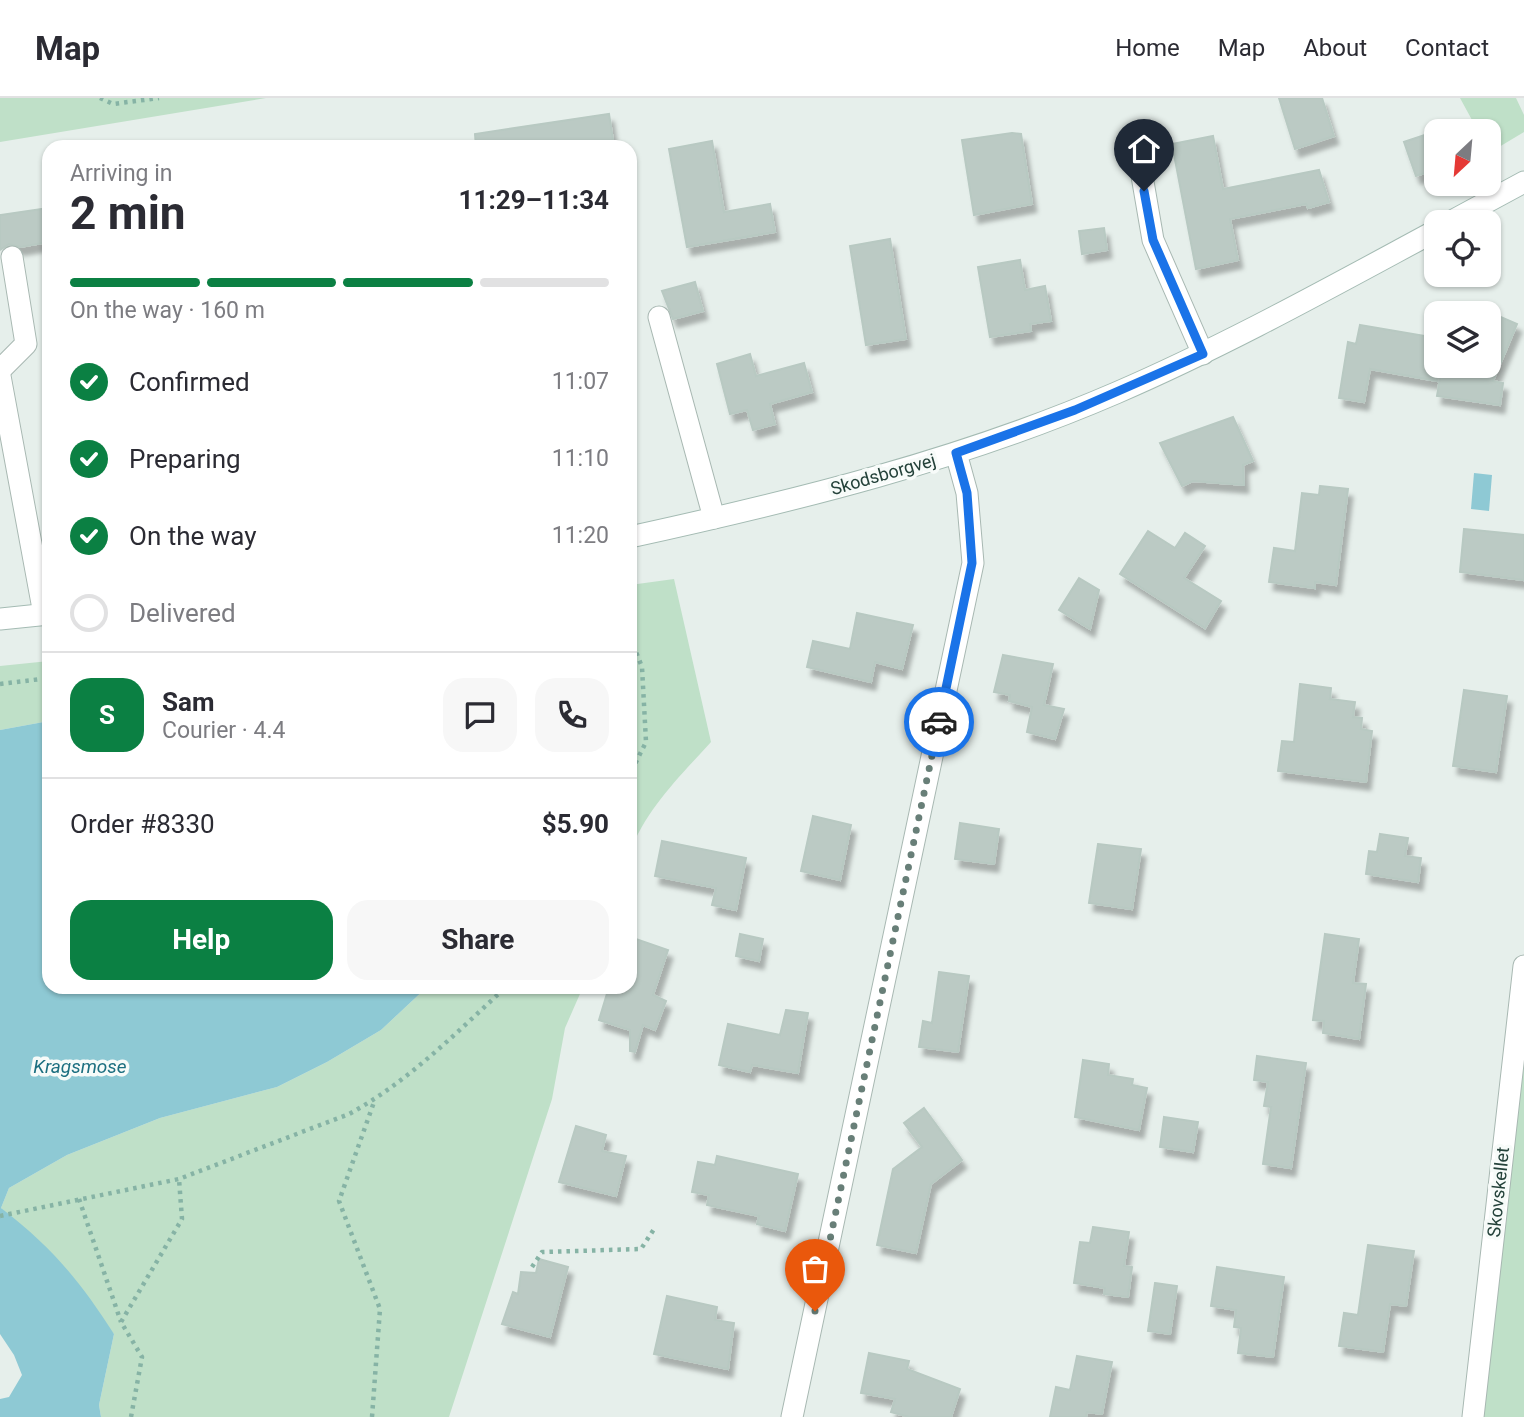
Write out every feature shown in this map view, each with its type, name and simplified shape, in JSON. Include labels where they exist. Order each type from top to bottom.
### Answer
[{"type":"street","points":[[1136,141],[1153,240],[1203,354]]},
{"type":"street","points":[[1472,210],[1524,182]]},
{"type":"street","name":"Skodsborgvej","points":[[637,535],[714,518],[956,453],[1075,410],[1203,354],[1424,237]]},
{"type":"street","points":[[0,370],[26,344],[12,257]]},
{"type":"street","points":[[659,317],[714,518]]},
{"type":"street","points":[[0,376],[42,589]]},
{"type":"street","points":[[792,1417],[972,563],[967,493],[956,453]]},
{"type":"street","points":[[0,619],[42,615]]},
{"type":"street","name":"Skovskellet","points":[[1473,1417],[1524,966]]},
{"type":"path","points":[[100,98],[113,104],[159,98]]},
{"type":"path","points":[[637,654],[642,667],[646,742],[637,760]]},
{"type":"path","points":[[0,684],[42,679]]},
{"type":"path","points":[[0,1216],[179,1179],[349,1114],[374,1101],[429,1058],[498,994]]},
{"type":"path","points":[[372,1417],[380,1309],[339,1202],[374,1101]]},
{"type":"path","points":[[121,1322],[182,1219],[179,1179]]},
{"type":"path","points":[[79,1199],[121,1322],[142,1357],[131,1417]]},
{"type":"path","points":[[532,1267],[542,1252],[641,1249],[656,1226]]},
{"type":"green space","points":[[0,98],[266,98],[0,142]]},
{"type":"green space","points":[[1460,98],[1516,98],[1524,115],[1524,132],[1502,145],[1502,119],[1471,119]]},
{"type":"green space","points":[[674,579],[711,742],[676,780],[637,836],[637,584]]},
{"type":"green space","points":[[42,662],[42,722],[0,730],[0,666]]},
{"type":"green space","points":[[420,994],[580,994],[565,1028],[552,1099],[449,1417],[101,1417],[99,1405],[114,1334],[1,1208],[9,1188],[67,1155],[160,1118],[277,1087],[327,1062],[381,1030]]},
{"type":"green space","points":[[1524,1062],[1524,1417],[1474,1417]]},
{"type":"water","points":[[1474,473],[1492,475],[1489,511],[1471,509]]},
{"type":"water","name":"Kragsmose","points":[[42,722],[42,994],[420,994],[381,1030],[327,1062],[277,1087],[160,1118],[67,1155],[9,1188],[1,1208],[64,1266],[114,1334],[99,1405],[101,1417],[0,1417],[0,1399],[9,1397],[22,1375],[14,1355],[0,1334],[0,730]]},
{"type":"building","points":[[1279,98],[1322,98],[1334,136],[1295,149]]},
{"type":"building","points":[[609,114],[613,140],[475,140],[475,134]]},
{"type":"building","points":[[1021,134],[1032,204],[974,215],[962,140]]},
{"type":"building","points":[[1424,135],[1424,173],[1416,176],[1404,142]]},
{"type":"building","points":[[1213,136],[1223,189],[1319,170],[1329,202],[1308,208],[1306,204],[1230,219],[1238,260],[1196,269],[1172,144]]},
{"type":"building","points":[[712,141],[724,212],[770,204],[775,232],[687,247],[669,149]]},
{"type":"building","points":[[42,209],[42,243],[20,247],[9,244],[0,250],[0,215]]},
{"type":"building","points":[[1104,228],[1107,250],[1082,254],[1079,231]]},
{"type":"building","points":[[890,239],[906,339],[866,345],[850,246]]},
{"type":"building","points":[[1020,260],[1025,290],[1045,286],[1051,321],[1030,324],[1031,331],[990,337],[978,267]]},
{"type":"building","points":[[695,282],[703,311],[673,319],[662,291]]},
{"type":"building","points":[[1501,317],[1517,324],[1501,362]]},
{"type":"building","points":[[1360,325],[1424,336],[1424,378],[1437,378],[1437,381],[1370,369],[1364,402],[1339,398],[1348,342],[1356,344]]},
{"type":"building","points":[[750,354],[756,376],[804,363],[812,392],[770,404],[775,424],[753,430],[747,410],[730,414],[717,364]]},
{"type":"building","points":[[1440,378],[1494,378],[1493,381],[1503,383],[1500,405],[1437,396]]},
{"type":"building","points":[[1233,417],[1253,461],[1243,465],[1244,485],[1193,481],[1182,486],[1160,443]]},
{"type":"building","points":[[1320,486],[1348,489],[1336,585],[1315,582],[1315,588],[1269,582],[1274,548],[1295,551],[1302,493],[1319,495]]},
{"type":"building","points":[[1464,529],[1524,535],[1524,580],[1460,572]]},
{"type":"building","points":[[1148,531],[1175,548],[1185,533],[1205,546],[1184,578],[1221,601],[1205,628],[1120,574]]},
{"type":"building","points":[[1079,578],[1099,590],[1090,629],[1059,610]]},
{"type":"building","points":[[857,613],[913,625],[902,669],[875,662],[871,682],[807,667],[813,641],[850,649]]},
{"type":"building","points":[[1003,655],[1053,664],[1044,705],[1064,709],[1055,739],[1027,732],[1032,707],[1009,701],[1010,695],[994,692]]},
{"type":"building","points":[[1300,684],[1331,688],[1330,699],[1355,702],[1353,717],[1362,718],[1361,729],[1372,731],[1366,782],[1278,771],[1282,741],[1294,742]]},
{"type":"building","points":[[1464,690],[1507,696],[1496,772],[1453,766]]},
{"type":"building","points":[[813,816],[851,825],[840,880],[801,871]]},
{"type":"building","points":[[960,823],[999,829],[994,864],[955,859]]},
{"type":"building","points":[[1380,834],[1408,838],[1405,856],[1421,858],[1418,882],[1366,874],[1369,851],[1377,852]]},
{"type":"building","points":[[662,841],[746,858],[736,910],[712,905],[716,888],[655,876]]},
{"type":"building","points":[[1098,844],[1141,849],[1132,909],[1089,903]]},
{"type":"building","points":[[740,934],[763,939],[759,961],[736,956]]},
{"type":"building","points":[[1325,934],[1359,939],[1353,983],[1366,984],[1359,1039],[1323,1033],[1324,1021],[1313,1020]]},
{"type":"building","points":[[637,939],[668,950],[653,995],[666,1001],[655,1030],[643,1025],[635,1052],[630,1051],[630,1030],[599,1020],[607,994],[637,994]]},
{"type":"building","points":[[939,972],[969,976],[958,1052],[919,1047],[923,1021],[932,1023]]},
{"type":"building","points":[[786,1010],[808,1013],[798,1073],[752,1065],[750,1072],[719,1065],[728,1024],[780,1035]]},
{"type":"building","points":[[1257,1056],[1306,1063],[1291,1168],[1263,1164],[1271,1107],[1264,1106],[1268,1082],[1254,1080]]},
{"type":"building","points":[[1083,1060],[1109,1064],[1108,1075],[1133,1079],[1132,1085],[1147,1088],[1139,1130],[1075,1117]]},
{"type":"building","points":[[924,1108],[962,1160],[931,1184],[916,1253],[877,1245],[893,1169],[922,1147],[904,1123]]},
{"type":"building","points":[[1164,1117],[1198,1122],[1193,1152],[1160,1147]]},
{"type":"building","points":[[576,1126],[606,1135],[602,1151],[626,1156],[616,1196],[559,1182]]},
{"type":"building","points":[[717,1156],[798,1174],[785,1231],[757,1224],[759,1216],[707,1205],[709,1195],[692,1192],[698,1162],[715,1165]]},
{"type":"building","points":[[1093,1227],[1129,1232],[1124,1266],[1132,1267],[1128,1297],[1104,1294],[1105,1288],[1074,1283],[1080,1242],[1090,1243]]},
{"type":"building","points":[[1368,1245],[1414,1251],[1406,1306],[1390,1304],[1383,1352],[1339,1346],[1344,1313],[1358,1315]]},
{"type":"building","points":[[539,1259],[568,1267],[550,1337],[502,1324],[513,1292],[518,1294],[521,1272],[536,1273]]},
{"type":"building","points":[[1217,1267],[1284,1277],[1273,1357],[1238,1353],[1241,1328],[1234,1327],[1236,1310],[1211,1306]]},
{"type":"building","points":[[1155,1283],[1177,1286],[1170,1334],[1148,1331]]},
{"type":"building","points":[[667,1296],[717,1307],[715,1320],[734,1323],[728,1369],[654,1354]]},
{"type":"building","points":[[869,1353],[909,1361],[907,1369],[960,1389],[951,1417],[909,1417],[891,1412],[895,1399],[861,1393]]},
{"type":"building","points":[[1077,1356],[1112,1362],[1102,1414],[1087,1412],[1086,1417],[1050,1417],[1056,1387],[1070,1390]]},
{"type":"way so far","points":[[815,1311],[939,722]]},
{"type":"route","points":[[939,722],[972,563],[971,520],[956,453],[1075,410],[1203,354],[1153,240],[1144,191]]}]
